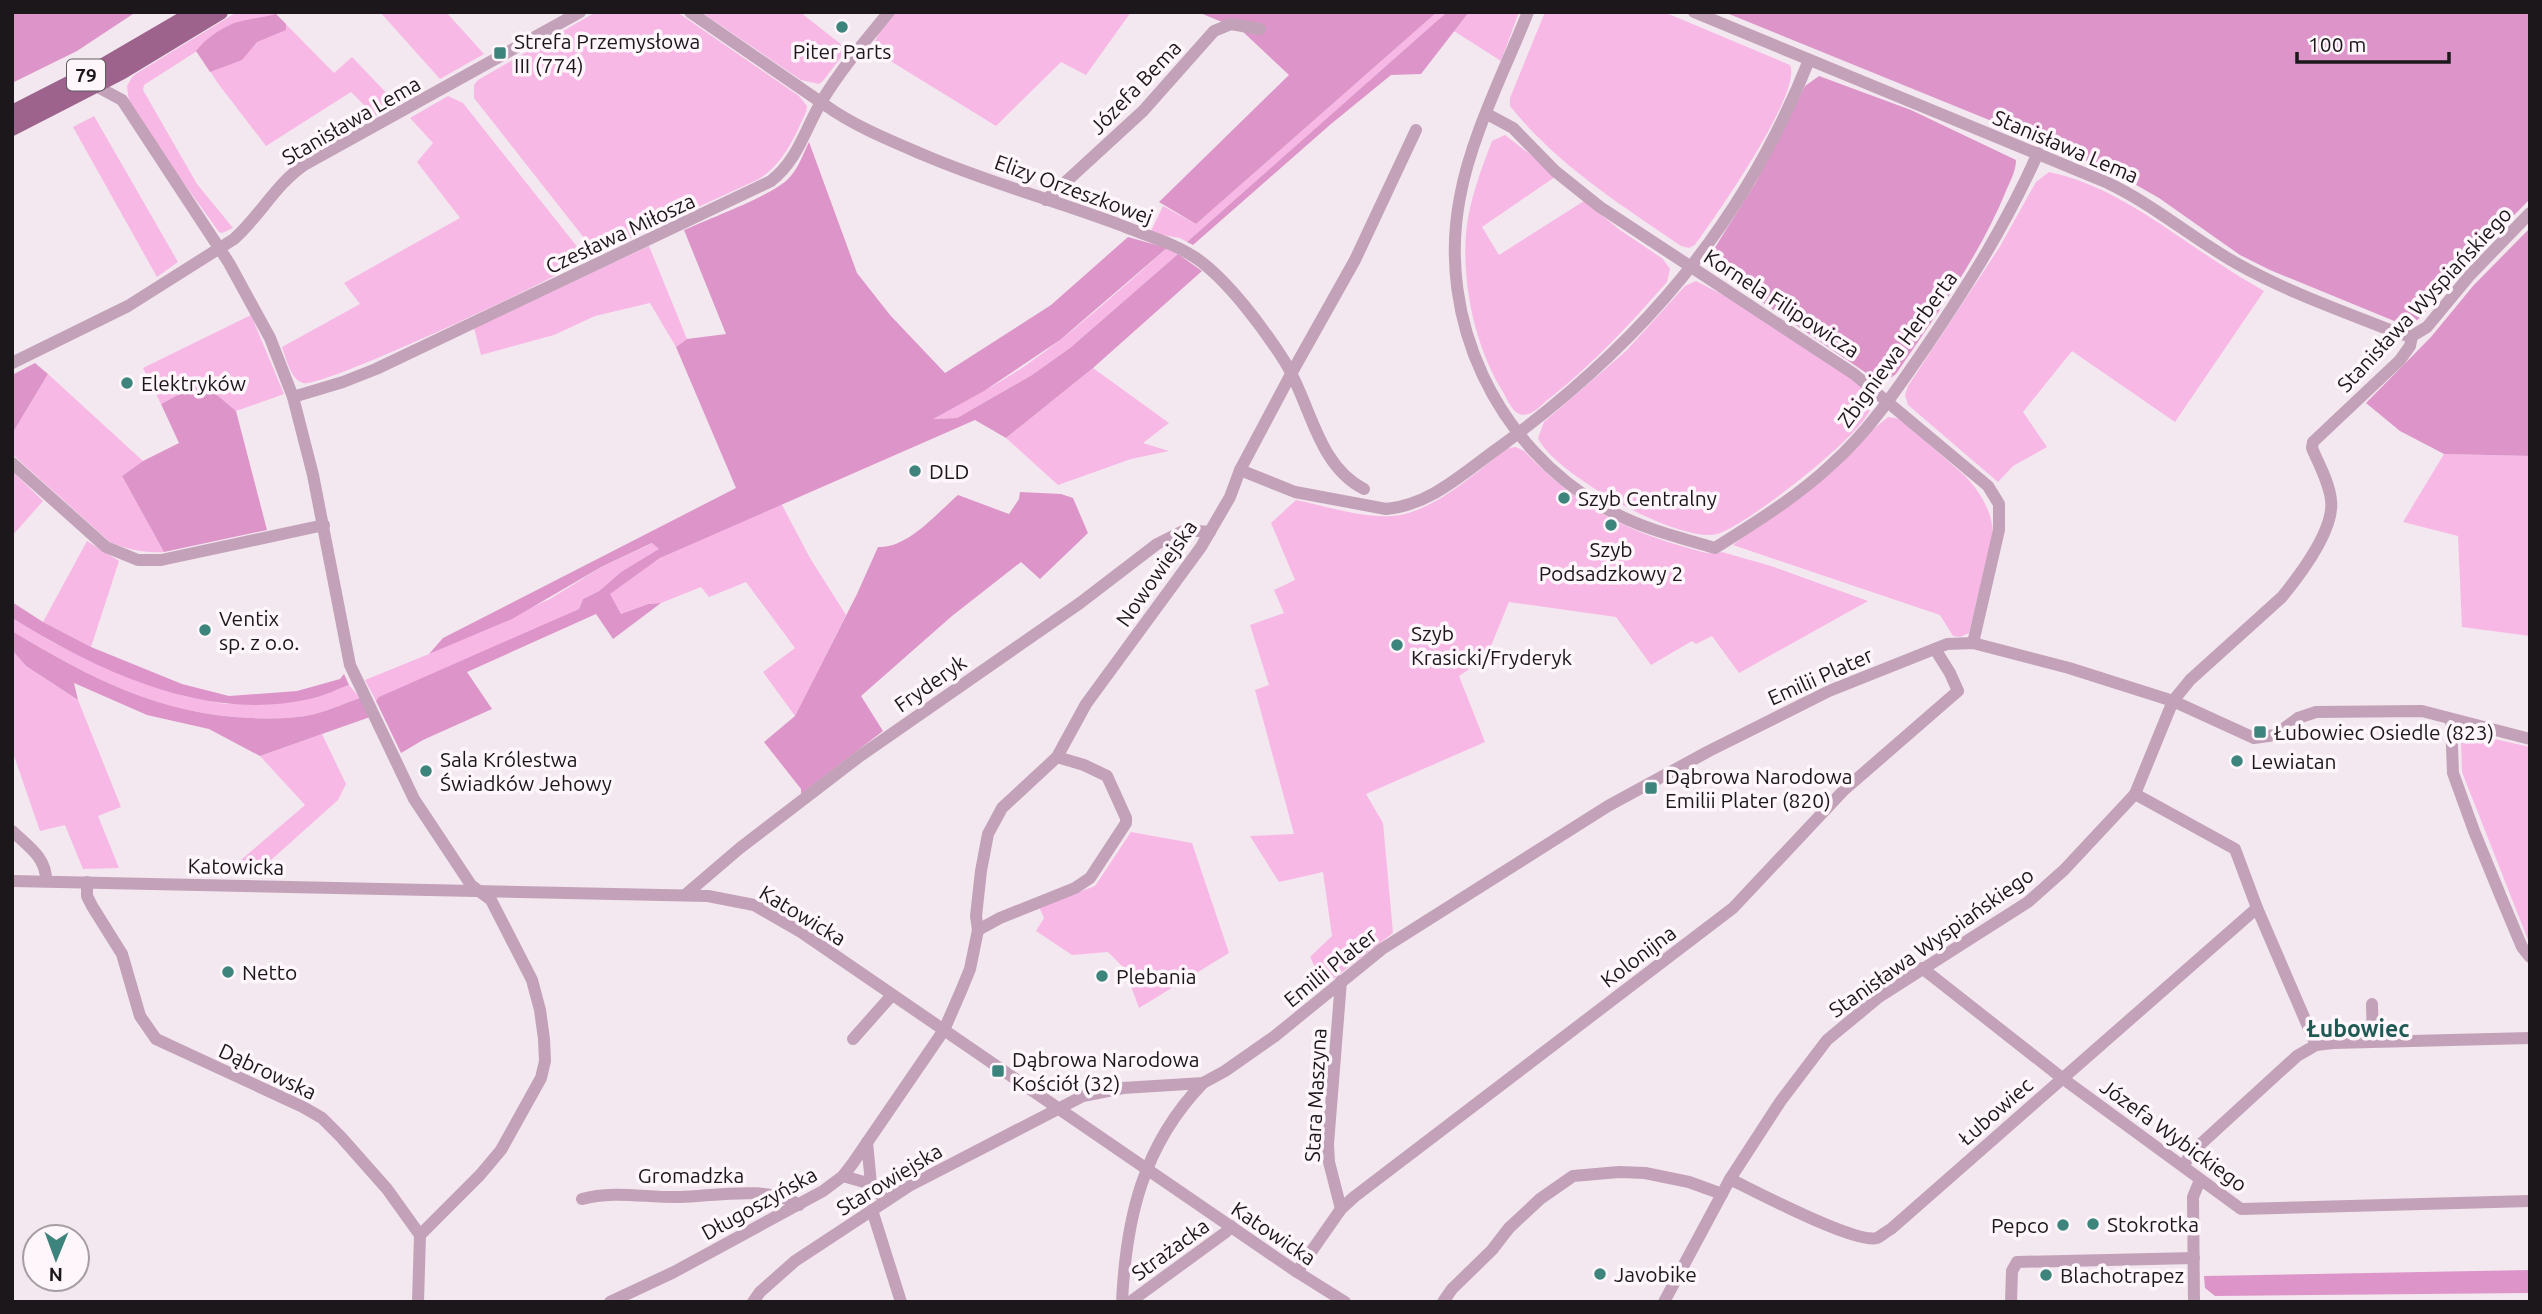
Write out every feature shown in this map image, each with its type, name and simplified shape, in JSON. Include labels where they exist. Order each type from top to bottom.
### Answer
[{"type":"main road","name":"79","points":[[12,113],[112,62],[196,12]]},
{"type":"main road","name":"79","points":[[12,128],[96,86],[220,12]]},
{"type":"street","name":"Stanisława Lema","points":[[12,363],[128,306],[220,249],[246,228],[281,184],[304,165],[580,12]]},
{"type":"street","name":"Elizy Orzeszkowej","points":[[690,12],[842,115],[925,155],[1046,200],[1076,208],[1163,242],[1195,258],[1237,298],[1285,362],[1329,457],[1345,476],[1364,489]]},
{"type":"street","name":"Czesława Miłosza","points":[[293,397],[370,372],[762,187],[780,174],[793,159],[834,82],[889,12]]},
{"type":"street","name":"Zbigniewa Herberta","points":[[1528,12],[1468,163],[1460,197],[1455,239],[1456,281],[1463,322],[1476,362],[1495,400],[1518,434],[1552,471],[1606,509],[1653,530],[1715,548],[1786,502],[1814,480],[1854,442],[1889,401],[1984,259],[2003,227],[2038,153]]},
{"type":"street","name":"Stanisława Lema","points":[[1693,12],[2127,192],[2220,254],[2265,278],[2400,334],[2412,336]]},
{"type":"street","name":"Józefa Bema","points":[[1046,200],[1143,111],[1214,31],[1231,24],[1260,29]]},
{"type":"street","points":[[1240,470],[1282,488],[1370,507],[1400,508],[1438,492],[1570,394],[1650,316],[1692,267],[1741,195],[1766,153],[1809,60]]},
{"type":"street","points":[[121,72],[122,100]]},
{"type":"street","points":[[96,86],[122,100],[220,249],[256,310],[293,397],[324,525],[350,665],[414,799],[471,885],[491,900],[532,980],[540,1010],[545,1061],[541,1078],[500,1150],[480,1175],[420,1235],[418,1302]]},
{"type":"street","name":"Kornela Filipowicza","points":[[1487,114],[1513,128],[1555,171],[1594,202],[1839,363],[1889,401],[1987,486],[1998,504],[1999,530],[1973,643]]},
{"type":"street","name":"Nowowiejska","points":[[944,1030],[970,969],[978,930],[976,916],[988,834],[1002,808],[1057,757],[1086,704],[1210,532],[1291,374],[1355,260],[1416,130]]},
{"type":"street","name":"Stanisława Wyspiańskiego","points":[[1664,1302],[1730,1179],[1780,1102],[1827,1040],[1879,997],[2028,902],[2085,849],[2135,794],[2173,701],[2190,680],[2258,620],[2295,581],[2320,539],[2331,516],[2331,501],[2312,443],[2400,360],[2410,345],[2412,336],[2427,327],[2470,275],[2530,213]]},
{"type":"street","points":[[12,463],[106,547],[138,560],[161,560],[324,525]]},
{"type":"street","name":"Fryderyk","points":[[685,895],[740,848],[860,756],[1080,603],[1157,544],[1185,530],[1210,532]]},
{"type":"street","name":"Emilii Plater","points":[[1122,1302],[1124,1254],[1133,1212],[1147,1169],[1168,1126],[1203,1083],[1275,1036],[1396,939],[1608,806],[1829,691],[1948,644],[1973,643],[2069,668],[2173,701],[2254,738],[2275,734],[2298,718],[2316,712],[2422,711],[2530,739]]},
{"type":"street","name":"Kolonijna","points":[[1297,1272],[1341,1209],[1354,1197],[1733,908],[1844,790],[1958,691],[1935,649]]},
{"type":"street","points":[[2451,720],[2454,772],[2501,897],[2522,947],[2530,957]]},
{"type":"street","points":[[978,930],[1000,918],[1075,888],[1090,878],[1126,824],[1126,818],[1107,776],[1084,765],[1057,757]]},
{"type":"street","points":[[2135,794],[2235,849],[2257,908],[2316,1045]]},
{"type":"street","points":[[12,831],[40,858],[46,870],[46,881]]},
{"type":"street","name":"Katowicka","points":[[12,881],[685,895],[731,899],[754,905],[801,932],[1231,1226],[1297,1272],[1324,1297],[1345,1302]]},
{"type":"street","name":"Dąbrowska","points":[[87,882],[87,896],[122,954],[139,1016],[156,1039],[322,1118],[387,1189],[420,1235]]},
{"type":"street","name":"Łubowiec","points":[[1730,1179],[1812,1219],[1861,1236],[1876,1238],[1891,1229],[2257,908]]},
{"type":"street","name":"Józefa Wybickiego","points":[[1923,968],[2062,1078],[2241,1209],[2530,1201]]},
{"type":"street","name":"Stara Maszyna","points":[[1341,981],[1328,1144],[1329,1162],[1341,1209]]},
{"type":"street","points":[[853,1039],[892,995]]},
{"type":"street","points":[[2372,1003],[2373,1040]]},
{"type":"street","name":"Długoszyńska","points":[[610,1302],[674,1272],[799,1205],[843,1176],[944,1030]]},
{"type":"street","points":[[2183,1166],[2207,1137],[2297,1056],[2316,1045],[2373,1040],[2530,1038]]},
{"type":"street","name":"Emilii Plater","points":[[1058,1108],[1083,1096],[1123,1088],[1203,1083]]},
{"type":"street","name":"Starowiejska","points":[[753,1302],[760,1292],[795,1261],[885,1200],[1058,1108]]},
{"type":"street","points":[[867,1142],[872,1184],[885,1200]]},
{"type":"street","points":[[1443,1302],[1509,1228],[1540,1199],[1573,1176],[1645,1173],[1689,1182],[1722,1194]]},
{"type":"street","points":[[843,1176],[872,1184]]},
{"type":"street","points":[[2194,1302],[2193,1197],[2200,1180]]},
{"type":"street","name":"Gromadzka","points":[[582,1199],[603,1194],[681,1197],[742,1194],[782,1196],[799,1205]]},
{"type":"street","points":[[872,1210],[901,1302]]},
{"type":"street","name":"Strażacka","points":[[1130,1302],[1231,1226]]},
{"type":"street","points":[[2011,1302],[2012,1271],[2017,1262],[2194,1258]]},
{"type":"shaded area","points":[[12,12],[136,12],[77,51],[12,83]]},
{"type":"shaded area","points":[[237,12],[274,12],[334,73],[352,57],[397,104],[375,116],[351,92],[266,146],[197,51],[144,85],[143,90],[197,184],[233,228],[222,233],[157,146],[129,102],[127,86],[137,73]]},
{"type":"shaded area","points":[[380,12],[446,12],[484,54],[440,79]]},
{"type":"shaded area","points":[[596,12],[677,12],[799,96],[807,106],[787,149],[768,173],[605,250],[588,243],[474,98],[474,85],[478,80]]},
{"type":"shaded area","points":[[701,12],[800,12],[847,49],[819,84],[801,80]]},
{"type":"shaded area","points":[[896,12],[1131,12],[1086,75],[1061,62],[996,126],[871,49],[880,31]]},
{"type":"shaded area","points":[[1198,12],[1437,12],[1196,224],[1159,202],[1289,75],[1241,30]]},
{"type":"shaded area","points":[[1437,12],[1447,12],[1187,242],[1180,238],[1150,233],[1163,206],[1196,224]]},
{"type":"shaded area","points":[[1447,12],[1469,12],[1421,74],[1391,75],[1193,245],[1187,242]]},
{"type":"shaded area","points":[[1469,12],[1519,12],[1501,61],[1454,31]]},
{"type":"shaded area","points":[[1545,12],[1664,12],[1790,65],[1790,79],[1771,127],[1737,184],[1695,245],[1689,248],[1681,246],[1590,182],[1548,147],[1510,106],[1510,98]]},
{"type":"shaded area","points":[[1724,12],[2530,12],[2530,199],[2458,272],[2422,316],[2404,325],[2240,255],[2159,198],[2117,174]]},
{"type":"shaded area","points":[[276,14],[286,24],[286,30],[257,42],[242,60],[210,72],[196,51],[227,26]]},
{"type":"shaded area","points":[[1819,76],[1911,110],[2016,160],[1995,215],[1970,262],[1896,374],[1885,382],[1875,379],[1712,267],[1714,249],[1756,182],[1805,86]]},
{"type":"shaded area","points":[[448,96],[463,103],[579,249],[578,263],[485,310],[391,352],[319,380],[303,383],[299,381],[290,368],[282,347],[360,304],[344,283],[460,218],[417,162],[433,143],[410,118]]},
{"type":"shaded area","points":[[94,116],[178,262],[157,277],[73,127]]},
{"type":"shaded area","points":[[1505,135],[1555,177],[1482,227],[1499,255],[1584,201],[1663,259],[1670,269],[1667,282],[1611,343],[1539,407],[1523,415],[1516,412],[1510,404],[1485,355],[1472,315],[1466,273],[1466,233],[1473,197],[1492,141]]},
{"type":"shaded area","points":[[809,142],[857,273],[890,315],[945,373],[1051,305],[1128,237],[1167,248],[1060,340],[984,391],[933,419],[957,418],[1032,375],[1070,348],[1178,254],[1202,271],[1093,368],[1006,438],[975,420],[660,558],[610,594],[621,614],[648,604],[661,603],[613,639],[596,614],[467,672],[492,709],[423,740],[401,753],[376,701],[379,697],[579,609],[583,599],[599,591],[621,572],[659,549],[652,543],[603,566],[512,619],[429,654],[443,638],[736,488],[676,347],[687,339],[726,334],[684,230],[778,187],[794,172]]},
{"type":"shaded area","points":[[2049,172],[2094,186],[2135,208],[2264,291],[2175,422],[2072,351],[2023,412],[2047,447],[2013,466],[1998,482],[1908,405],[1905,395],[1908,386],[1999,248],[2036,182]]},
{"type":"shaded area","points":[[2530,228],[2530,456],[2444,454],[2400,431],[2366,403],[2431,337],[2473,286]]},
{"type":"shaded area","points":[[649,246],[687,339],[676,347],[650,303],[595,316],[554,335],[481,355],[474,328]]},
{"type":"shaded area","points":[[1167,248],[1178,254],[1070,348],[1032,375],[957,418],[931,419],[1002,380],[1044,353]]},
{"type":"shaded area","points":[[1696,281],[1731,299],[1850,377],[1864,389],[1871,401],[1865,418],[1828,456],[1752,515],[1717,534],[1699,534],[1675,528],[1619,503],[1567,469],[1548,453],[1538,438],[1544,422],[1626,351],[1685,286]]},
{"type":"shaded area","points":[[251,315],[284,394],[236,411],[202,382],[161,404],[143,368]]},
{"type":"shaded area","points":[[35,363],[48,374],[12,434],[12,375]]},
{"type":"shaded area","points":[[1093,368],[1169,423],[1143,443],[1169,451],[1131,459],[1058,485],[1006,438]]},
{"type":"shaded area","points":[[48,374],[143,461],[122,476],[164,552],[136,550],[110,542],[12,454],[12,434]]},
{"type":"shaded area","points":[[202,382],[236,411],[267,530],[164,552],[122,476],[143,461],[179,443],[161,404]]},
{"type":"shaded area","points":[[1888,417],[1900,419],[1964,475],[1980,494],[1990,516],[1993,532],[1969,633],[1960,637],[1953,636],[1940,615],[1733,545]]},
{"type":"shaded area","points":[[1516,447],[1578,498],[1617,522],[1661,540],[1699,551],[1722,552],[1771,566],[1868,601],[1739,673],[1712,636],[1696,644],[1692,641],[1651,665],[1616,617],[1509,602],[1486,658],[1459,676],[1485,742],[1366,794],[1383,823],[1393,933],[1324,986],[1310,957],[1332,936],[1323,872],[1279,882],[1250,836],[1294,834],[1255,690],[1269,685],[1250,625],[1284,613],[1274,590],[1295,580],[1271,523],[1296,500],[1368,515],[1392,516],[1407,513],[1438,500],[1508,448]]},
{"type":"shaded area","points":[[2444,454],[2530,456],[2530,636],[2462,627],[2458,536],[2403,522]]},
{"type":"shaded area","points":[[12,471],[43,501],[12,536]]},
{"type":"shaded area","points":[[1020,492],[1061,494],[1073,498],[1088,533],[1040,579],[1021,562],[952,616],[861,696],[883,731],[801,794],[801,789],[764,742],[795,716],[878,547],[889,546],[911,536],[958,495],[1009,514],[1019,499]]},
{"type":"shaded area","points":[[781,503],[810,558],[846,615],[795,716],[763,672],[795,648],[746,582],[709,597],[701,587],[661,603],[648,604],[621,614],[609,594],[660,558]]},
{"type":"shaded area","points":[[87,541],[119,561],[91,647],[43,622]]},
{"type":"shaded area","points":[[653,543],[660,550],[621,572],[599,591],[583,599],[579,609],[376,701],[365,680],[550,599],[603,566]]},
{"type":"shaded area","points":[[12,602],[91,647],[182,684],[229,696],[297,691],[340,679],[344,674],[349,685],[314,698],[274,704],[234,704],[195,698],[156,688],[81,657],[12,618]]},
{"type":"shaded area","points":[[12,618],[95,663],[140,682],[184,696],[225,704],[315,698],[349,685],[360,698],[315,714],[291,718],[251,718],[186,710],[126,691],[69,664],[12,631]]},
{"type":"shaded area","points":[[12,631],[97,678],[126,691],[186,710],[251,718],[291,718],[315,714],[360,698],[370,717],[260,756],[209,729],[147,715],[74,683],[78,700],[26,666],[12,650]]},
{"type":"shaded area","points":[[12,650],[26,666],[78,700],[121,807],[98,816],[119,868],[83,869],[65,825],[40,831],[12,750]]},
{"type":"shaded area","points":[[2468,733],[2530,747],[2530,945],[2462,772],[2461,741]]},
{"type":"shaded area","points":[[322,734],[346,784],[338,800],[261,869],[228,871],[305,805],[260,756]]},
{"type":"shaded area","points":[[1131,832],[1192,843],[1229,953],[1139,1008],[1124,968],[1108,952],[1072,955],[1036,931],[1044,918],[1039,907],[1095,886]]},
{"type":"shaded area","points":[[2530,1270],[2530,1293],[2215,1296],[2205,1288],[2204,1276]]},
{"type":"place","name":"Piter Parts","points":[[842,27]]},
{"type":"place","name":"Strefa Przemysłowa III (774)","points":[[500,53]]},
{"type":"place","name":"Elektryków","points":[[127,383]]},
{"type":"place","name":"DLD","points":[[915,471]]},
{"type":"place","name":"Szyb Centralny","points":[[1564,498]]},
{"type":"place","name":"Szyb Podsadzkowy 2","points":[[1611,525]]},
{"type":"place","name":"Ventix sp. z o.o.","points":[[205,630]]},
{"type":"place","name":"Szyb Krasicki/Fryderyk","points":[[1397,645]]},
{"type":"place","name":"Łubowiec Osiedle (823)","points":[[2260,732]]},
{"type":"place","name":"Lewiatan","points":[[2237,761]]},
{"type":"place","name":"Sala Królestwa Świadków Jehowy","points":[[426,771]]},
{"type":"place","name":"Dąbrowa Narodowa Emilii Plater (820)","points":[[1651,788]]},
{"type":"place","name":"Netto","points":[[228,972]]},
{"type":"place","name":"Plebania","points":[[1102,976]]},
{"type":"place","name":"Dąbrowa Narodowa Kościół (32)","points":[[998,1071]]},
{"type":"place","name":"Stokrotka","points":[[2093,1224]]},
{"type":"place","name":"Pepco","points":[[2063,1225]]},
{"type":"place","name":"Javobike","points":[[1600,1274]]},
{"type":"place","name":"Blachotrapez","points":[[2046,1275]]},
{"type":"district","name":"Łubowiec","points":[[2358,1028]]}]
